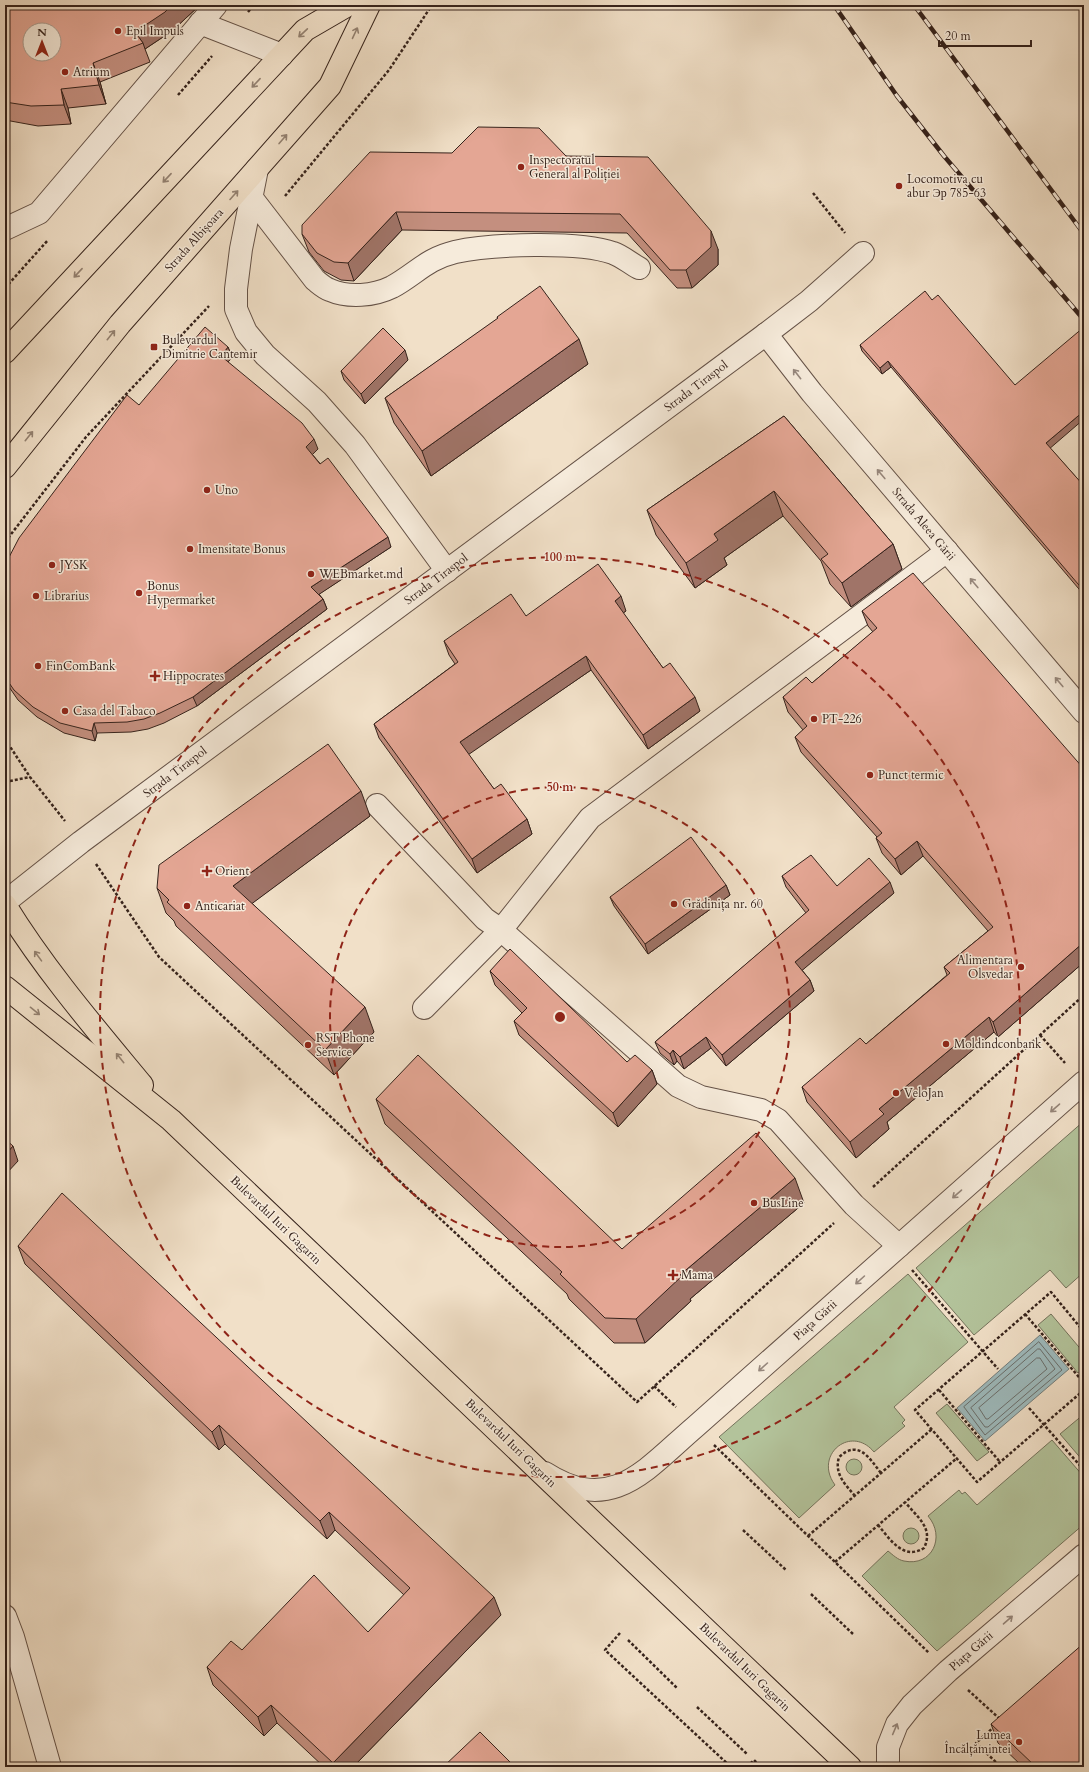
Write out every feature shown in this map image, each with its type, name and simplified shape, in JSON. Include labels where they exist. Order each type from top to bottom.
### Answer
[{"type":"main road","points":[[6,350],[305,30],[348,5]]},
{"type":"main road","name":"Strada Albișoara","points":[[5,467],[120,324],[330,86],[369,5]]},
{"type":"main road","name":"Bulevardul Iuri Gagarin","points":[[5,905],[27,941],[56,980],[171,1120]]},
{"type":"main road","name":"Bulevardul Iuri Gagarin","points":[[5,987],[171,1120],[850,1767]]},
{"type":"street","points":[[5,229],[39,213],[216,5]]},
{"type":"street","points":[[200,23],[282,55]]},
{"type":"street","points":[[257,169],[241,249],[236,289],[236,309],[246,332],[265,355],[317,402],[355,446],[447,571]]},
{"type":"street","points":[[251,197],[315,280],[328,290],[345,295],[369,294],[391,287],[431,260],[455,252],[498,246],[585,248],[613,253],[639,268]]},
{"type":"street","name":"Strada Tiraspol","points":[[5,902],[81,842],[766,334],[809,301],[863,253]]},
{"type":"street","name":"Strada Aleea Gării","points":[[766,334],[812,393],[1084,712]]},
{"type":"street","points":[[424,1008],[501,930],[590,818],[947,551]]},
{"type":"street","points":[[377,805],[485,919],[501,930],[678,1086],[701,1097],[760,1110],[778,1120],[854,1205],[899,1246]]},
{"type":"street","name":"Piața Gării","points":[[526,1458],[562,1484],[584,1491],[607,1490],[629,1482],[695,1427],[1084,1082]]},
{"type":"street","name":"Piața Gării","points":[[888,1767],[888,1747],[897,1724],[912,1705],[948,1671],[1084,1555]]},
{"type":"street","points":[[5,1616],[13,1637],[50,1767]]},
{"type":"path","points":[[813,193],[841,229]]},
{"type":"path","points":[[5,739],[30,778],[81,842],[159,956],[637,1402]]},
{"type":"path","points":[[5,782],[30,778]]},
{"type":"path","points":[[1040,1035],[1068,1066]]},
{"type":"path","points":[[910,1268],[998,1369]]},
{"type":"path","points":[[1083,1329],[1051,1292],[915,1410],[977,1482],[1084,1390]]},
{"type":"path","points":[[1025,1314],[1084,1383]]},
{"type":"path","points":[[654,1386],[680,1412]]},
{"type":"path","points":[[939,1390],[1000,1462]]},
{"type":"path","points":[[1029,1408],[1084,1470]]},
{"type":"path","points":[[808,1536],[932,1429]]},
{"type":"path","points":[[710,1441],[932,1656]]},
{"type":"path","points":[[855,1496],[837,1471],[839,1457],[843,1453],[855,1450],[866,1454],[881,1473]]},
{"type":"path","points":[[835,1562],[957,1458]]},
{"type":"path","points":[[878,1525],[903,1551],[913,1553],[924,1548],[928,1539],[927,1528],[905,1502]]},
{"type":"path","points":[[743,1530],[786,1570]]},
{"type":"path","points":[[811,1594],[854,1635]]},
{"type":"path","points":[[620,1633],[605,1650],[731,1767]]},
{"type":"path","points":[[628,1640],[677,1688]]},
{"type":"path","points":[[964,1686],[1001,1721]]},
{"type":"path","points":[[697,1707],[747,1754]]},
{"type":"path","points":[[1001,1767],[976,1743],[1007,1716]]},
{"type":"path","points":[[747,1767],[754,1760],[761,1767]]},
{"type":"green space","points":[[1084,1121],[1084,1272],[1066,1288],[1050,1270],[974,1335],[916,1268]]},
{"type":"green space","points":[[908,1274],[968,1342],[894,1407],[905,1420],[902,1423],[905,1426],[874,1452],[865,1444],[855,1441],[846,1442],[838,1447],[832,1454],[829,1463],[829,1474],[835,1485],[799,1518],[719,1437]]},
{"type":"green space","points":[[1051,1314],[1084,1353],[1084,1369],[1078,1373],[1038,1325]]},
{"type":"green space","points":[[947,1404],[989,1452],[977,1461],[936,1413]]},
{"type":"green space","points":[[1084,1414],[1084,1462],[1060,1434]]},
{"type":"green space","points":[[1052,1440],[1084,1477],[1084,1524],[937,1651],[862,1576],[888,1551],[904,1561],[914,1562],[929,1555],[936,1541],[936,1533],[928,1516],[959,1490],[962,1494],[965,1492],[977,1505]]},
{"type":"green space","points":[[854,1459],[860,1461],[862,1467],[860,1473],[854,1475],[848,1473],[846,1467],[848,1461]]},
{"type":"green space","points":[[908,1528],[914,1528],[919,1533],[917,1542],[914,1544],[908,1544],[903,1539],[903,1533]]},
{"type":"water","points":[[1040,1335],[1069,1369],[985,1441],[957,1408]]},
{"type":"building","name":"Atrium","points":[[5,5],[172,5],[165,12],[135,32],[143,43],[93,63],[99,85],[61,89],[64,105],[31,106],[5,102]]},
{"type":"building","points":[[478,127],[539,128],[566,156],[648,157],[711,231],[711,247],[686,270],[670,270],[620,214],[396,212],[348,263],[334,262],[317,253],[302,234],[302,225],[370,152],[452,153]]},
{"type":"building","points":[[540,286],[579,339],[422,451],[385,398],[498,318],[497,317]]},
{"type":"building","points":[[925,291],[932,300],[938,295],[1015,385],[1084,327],[1084,411],[1046,443],[1084,486],[1084,591],[888,361],[880,368],[860,345]]},
{"type":"building","name":"Uno","points":[[205,327],[228,347],[221,356],[302,423],[314,439],[306,447],[320,464],[328,458],[388,537],[311,587],[323,599],[193,697],[144,719],[127,722],[94,723],[92,731],[60,723],[33,707],[14,690],[5,677],[6,563],[19,538],[127,395],[139,405]]},
{"type":"building","points":[[383,328],[405,350],[361,394],[341,371]]},
{"type":"building","points":[[784,416],[893,544],[842,583],[821,559],[828,554],[774,491],[714,534],[718,540],[686,563],[647,510]]},
{"type":"building","points":[[598,564],[621,596],[615,601],[663,668],[670,663],[695,697],[643,735],[586,656],[460,742],[494,789],[501,784],[527,819],[472,859],[374,724],[458,662],[444,641],[511,594],[526,616]]},
{"type":"building","points":[[913,573],[1084,769],[1084,942],[993,1022],[989,1017],[879,1109],[884,1114],[850,1142],[802,1087],[860,1038],[866,1044],[950,973],[944,967],[993,927],[917,841],[895,859],[876,838],[882,833],[795,737],[807,726],[783,697],[806,677],[812,683],[877,628],[862,611]]},
{"type":"building","points":[[328,744],[361,791],[233,886],[365,1007],[325,1050],[167,902],[169,900],[157,888],[159,865]]},
{"type":"building","points":[[691,837],[726,885],[645,944],[610,897]]},
{"type":"building","points":[[811,855],[837,886],[869,858],[890,882],[795,962],[810,980],[722,1055],[706,1037],[680,1057],[673,1050],[670,1054],[655,1042],[809,910],[782,876]]},
{"type":"building","points":[[510,949],[627,1062],[635,1055],[652,1070],[613,1113],[514,1021],[527,1008],[490,971]]},
{"type":"building","points":[[418,1055],[622,1249],[756,1133],[795,1178],[680,1275],[682,1276],[636,1319],[605,1318],[560,1274],[562,1272],[376,1099]]},
{"type":"building","points":[[5,1139],[13,1146],[5,1155]]},
{"type":"building","points":[[62,1193],[494,1597],[333,1763],[271,1705],[258,1717],[207,1667],[231,1641],[242,1650],[314,1575],[368,1632],[410,1588],[329,1512],[320,1521],[219,1425],[212,1432],[18,1246]]},
{"type":"building","points":[[1084,1643],[1084,1723],[1080,1727],[1084,1731],[1084,1767],[1036,1767],[991,1724]]},
{"type":"building","points":[[480,1732],[515,1767],[443,1767]]},
{"type":"railway","points":[[834,5],[897,96],[944,156],[1084,320]]},
{"type":"railway","points":[[914,5],[1084,234]]},
{"type":"place","name":"Epil Impuls","points":[[118,31]]},
{"type":"place","name":"Atrium","points":[[65,72]]},
{"type":"place","name":"Inspectoratul General al Poliției","points":[[521,167]]},
{"type":"place","name":"Locomotiva cu abur Эр 785-63","points":[[899,186]]},
{"type":"place","name":"Bulevardul Dimitrie Cantemir","points":[[154,347]]},
{"type":"place","name":"Uno","points":[[207,490]]},
{"type":"place","name":"Imensitate Bonus","points":[[190,549]]},
{"type":"place","name":"JYSK","points":[[52,565]]},
{"type":"place","name":"WEBmarket.md","points":[[311,574]]},
{"type":"place","name":"Bonus Hypermarket","points":[[139,593]]},
{"type":"place","name":"Librarius","points":[[36,596]]},
{"type":"place","name":"FinComBank","points":[[38,666]]},
{"type":"place","name":"Hippocrates","points":[[155,676]]},
{"type":"place","name":"Casa del Tabaco","points":[[65,711]]},
{"type":"place","name":"PT-226","points":[[814,719]]},
{"type":"place","name":"Punct termic","points":[[870,775]]},
{"type":"place","name":"Orient","points":[[207,871]]},
{"type":"place","name":"Grădinița nr. 60","points":[[674,904]]},
{"type":"place","name":"Anticariat","points":[[187,906]]},
{"type":"place","name":"Alimentara Olsvedar","points":[[1021,967]]},
{"type":"place","name":"Moldindconbank","points":[[946,1044]]},
{"type":"place","name":"RST Phone Service","points":[[308,1045]]},
{"type":"place","name":"VeloJan","points":[[896,1093]]},
{"type":"place","name":"BusLine","points":[[754,1203]]},
{"type":"place","name":"Mama","points":[[673,1275]]},
{"type":"place","name":"Lumea Încălțămintei","points":[[1019,1742]]}]
